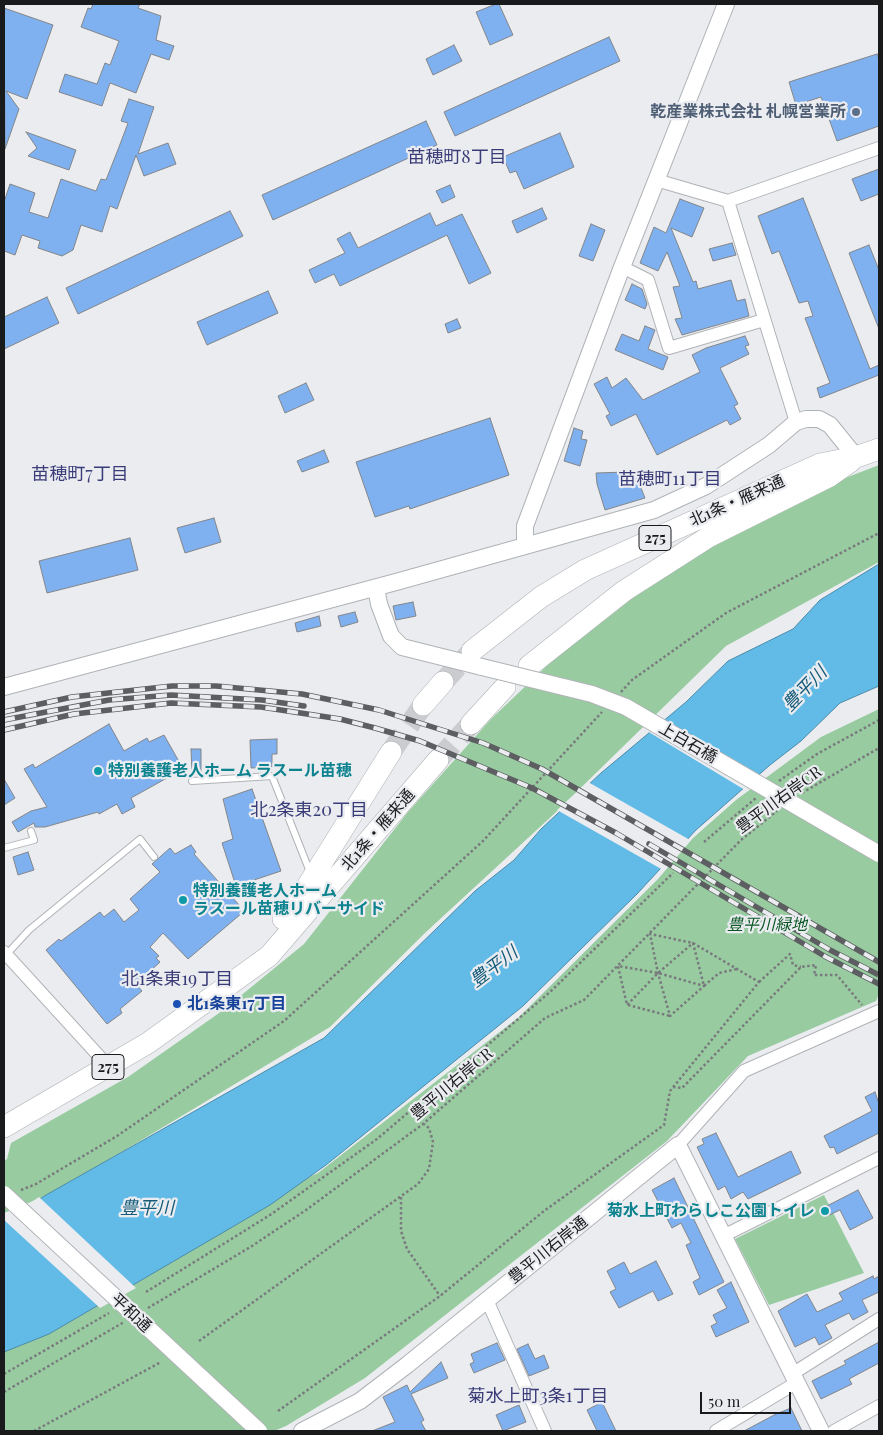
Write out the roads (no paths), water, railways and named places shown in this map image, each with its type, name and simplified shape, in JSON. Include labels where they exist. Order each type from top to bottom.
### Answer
[{"type":"highway","name":"北1条・雁来通","points":[[477,659],[541,597],[585,570],[820,464],[856,457],[879,449]]},
{"type":"highway","name":"北1条・雁来通","points":[[529,666],[624,591],[710,536],[830,476],[856,457]]},
{"type":"highway","points":[[423,705],[443,682]]},
{"type":"highway","points":[[471,724],[505,687]]},
{"type":"highway","name":"北1条・雁来通","points":[[208,1000],[293,909],[391,752]]},
{"type":"highway","name":"北1条・雁来通","points":[[4,1127],[109,1067],[208,1000],[268,956],[438,760]]},
{"type":"street","points":[[525,546],[525,526],[622,267],[726,4]]},
{"type":"street","points":[[656,180],[728,202],[879,148]]},
{"type":"street","points":[[728,202],[796,422]]},
{"type":"street","points":[[622,267],[648,280],[669,348],[764,320]]},
{"type":"street","points":[[4,687],[376,588],[654,510],[706,486],[769,446],[796,422],[806,419],[819,419],[830,425],[856,457]]},
{"type":"street","name":"上白石橋","points":[[376,588],[379,604],[391,636],[402,647],[477,659],[626,707],[879,854]]},
{"type":"street","points":[[5,953],[109,1067]]},
{"type":"street","points":[[821,1431],[678,1145],[744,1070],[874,1013]]},
{"type":"street","name":"豊平川右岸通","points":[[302,1431],[360,1400],[678,1145]]},
{"type":"street","points":[[722,1236],[879,1158]]},
{"type":"street","name":"平和通","points":[[12,1192],[259,1431]]},
{"type":"street","points":[[487,1300],[545,1431]]},
{"type":"street","points":[[716,1431],[879,1319]]},
{"type":"street","points":[[834,1431],[879,1406]]},
{"type":"lane","points":[[192,781],[272,776],[312,878]]},
{"type":"lane","points":[[4,848],[34,840],[31,831]]},
{"type":"lane","points":[[5,953],[29,930],[140,839],[154,857]]},
{"type":"water","name":"豊平川","points":[[879,564],[879,686],[840,703],[801,741],[770,765],[696,830],[637,894],[523,1006],[326,1165],[270,1205],[49,1334],[4,1352],[4,1222],[46,1195],[324,1038],[475,891],[514,860],[541,829],[601,773],[686,702],[728,661],[793,629],[820,600]]},
{"type":"tunnel","points":[[443,682],[472,651]]},
{"type":"tunnel","points":[[391,752],[423,705]]},
{"type":"tunnel","points":[[438,760],[471,724]]},
{"type":"railway","points":[[4,712],[72,697],[172,686],[216,686],[302,694],[379,710],[483,743],[542,769],[879,962]]},
{"type":"railway","points":[[4,720],[109,700],[171,695],[262,700],[304,706]]},
{"type":"railway","points":[[4,730],[74,714],[171,703],[261,707],[340,719],[420,741],[532,788],[616,833],[826,957],[879,984]]},
{"type":"railway","points":[[649,844],[830,950],[879,975]]},
{"type":"place","name":"乾産業株式会社 札幌営業所","points":[[856,112]]},
{"type":"place","name":"特別養護老人ホーム ラスール苗穂","points":[[98,771]]},
{"type":"place","name":"特別養護老人ホーム ラスール苗穂リバーサイド","points":[[183,900]]},
{"type":"place","name":"北1条東17丁目","points":[[177,1004]]},
{"type":"place","name":"菊水上町わらしこ公園トイレ","points":[[825,1211]]},
{"type":"district","name":"苗穂町8丁目","points":[[457,157]]},
{"type":"district","name":"苗穂町7丁目","points":[[80,474]]},
{"type":"district","name":"苗穂町11丁目","points":[[670,479]]},
{"type":"district","name":"北2条東20丁目","points":[[309,810]]},
{"type":"district","name":"北1条東19丁目","points":[[177,979]]},
{"type":"district","name":"菊水上町3条1丁目","points":[[538,1396]]},
{"type":"park label","name":"豊平川緑地","points":[[767,925]]}]
